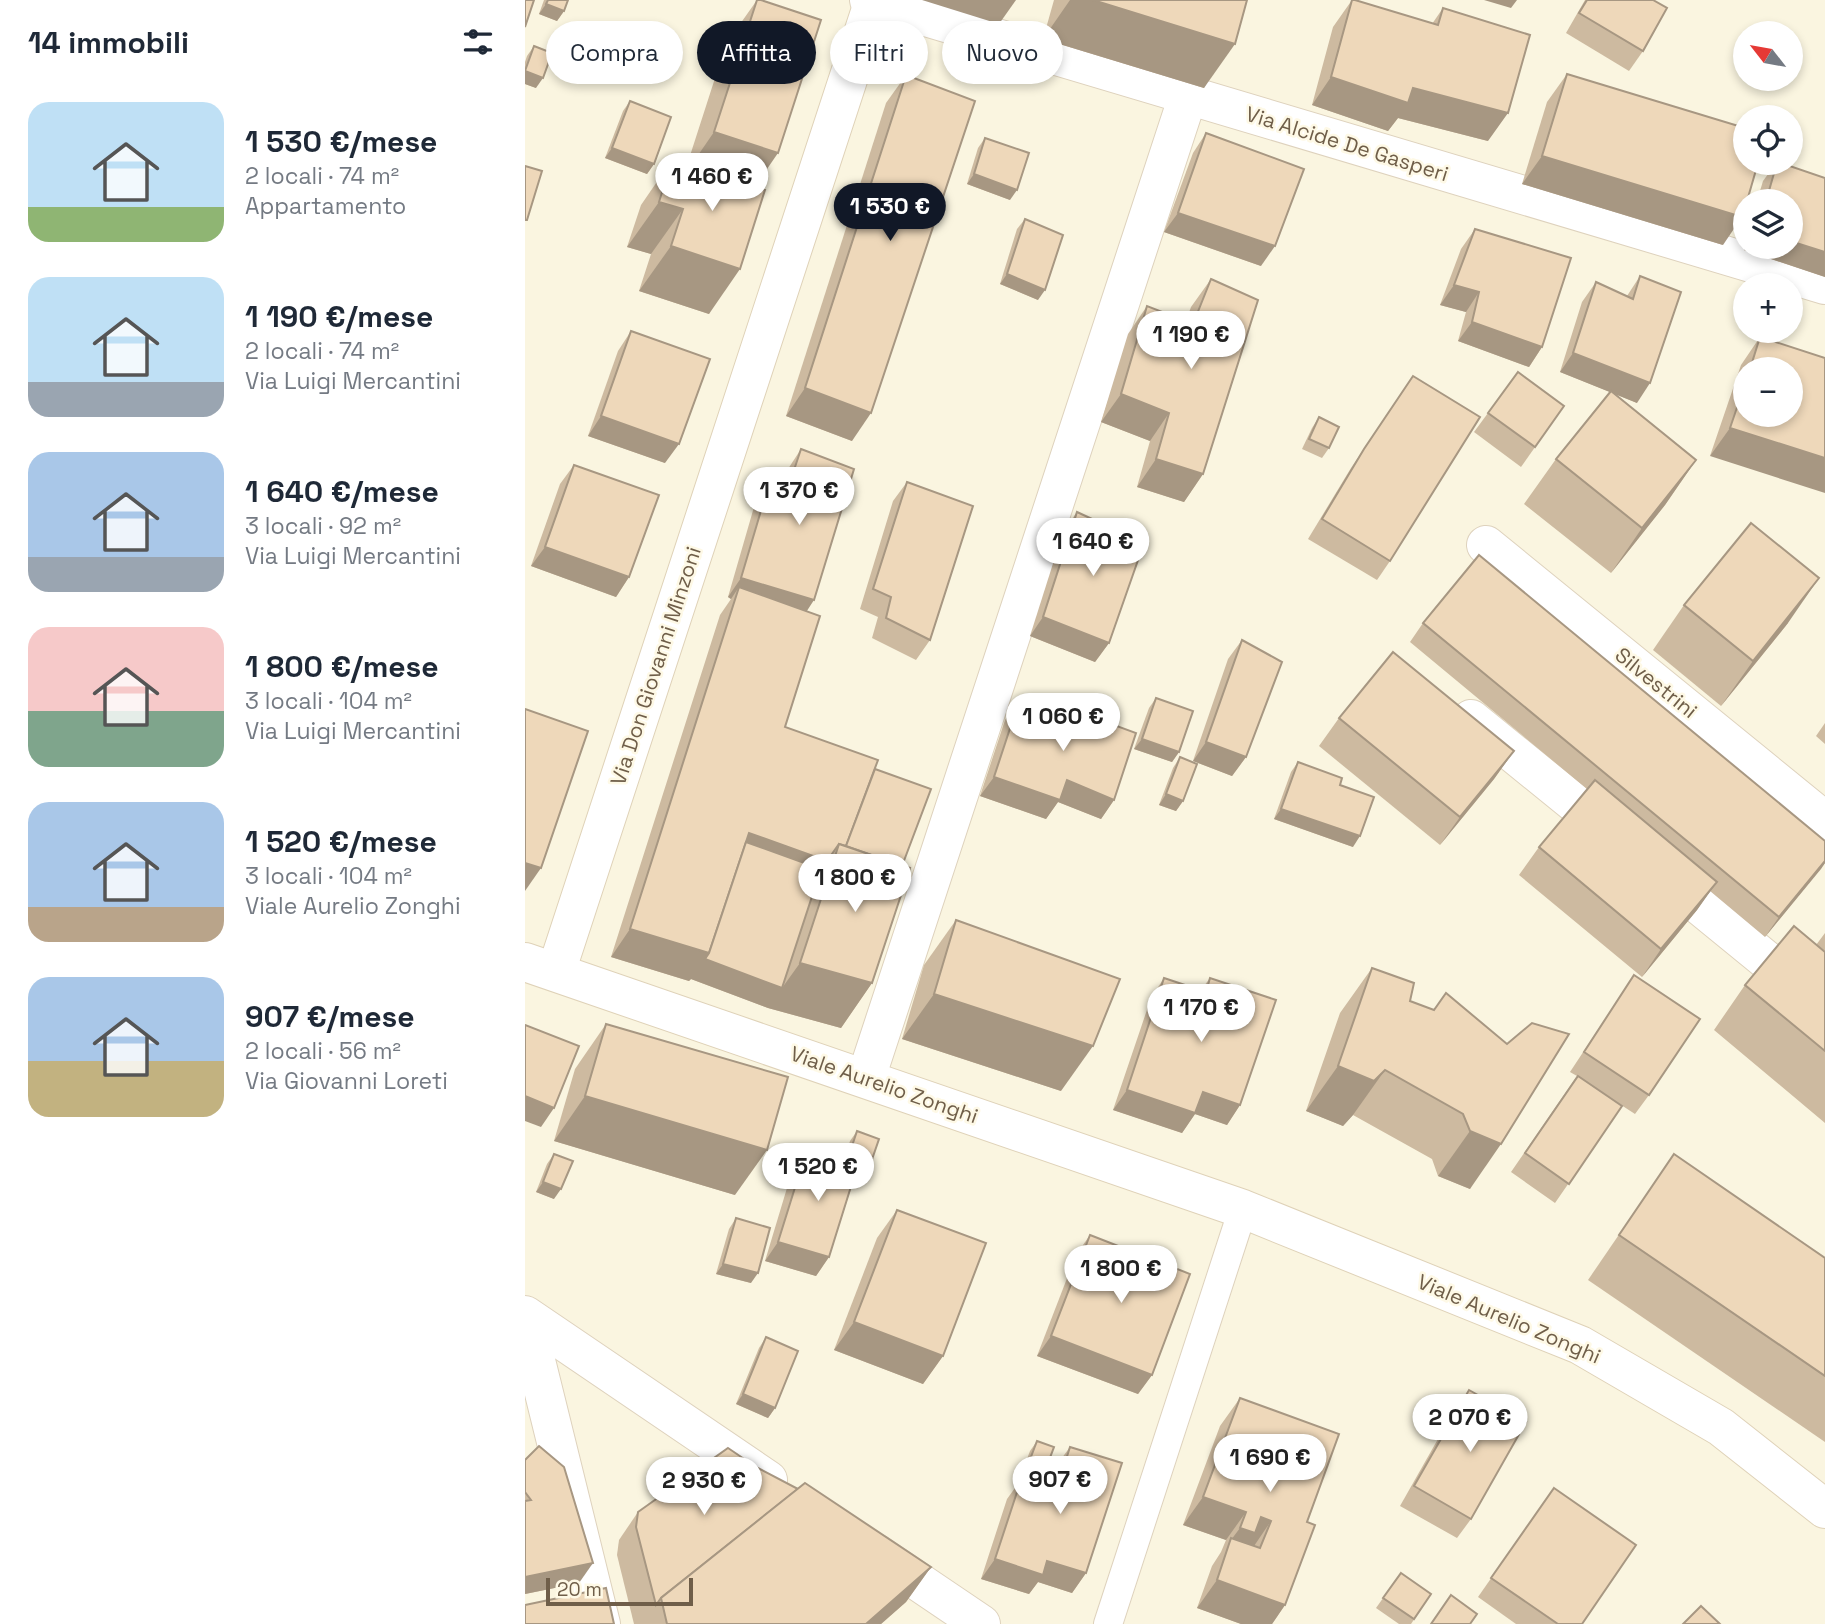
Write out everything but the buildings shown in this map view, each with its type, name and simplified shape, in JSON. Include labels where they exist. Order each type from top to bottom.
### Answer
[{"type":"street","name":"Via Alcide De Gasperi","points":[[872,0],[1825,285]]},
{"type":"street","name":"Via Don Giovanni Minzoni","points":[[540,967],[872,0]]},
{"type":"street","points":[[866,1078],[1188,96]]},
{"type":"street","name":"Silvestrini","points":[[1486,545],[1825,821]]},
{"type":"street","points":[[1446,698],[1825,1007]]},
{"type":"street","name":"Viale Aurelio Zonghi","points":[[540,967],[1244,1209],[1580,1345],[1721,1427],[1825,1509]]},
{"type":"street","points":[[525,1316],[799,1500]]},
{"type":"street","points":[[525,1316],[586,1612]]},
{"type":"street","points":[[844,1531],[981,1624]]},
{"type":"lane","points":[[1108,1624],[1244,1209]]}]
